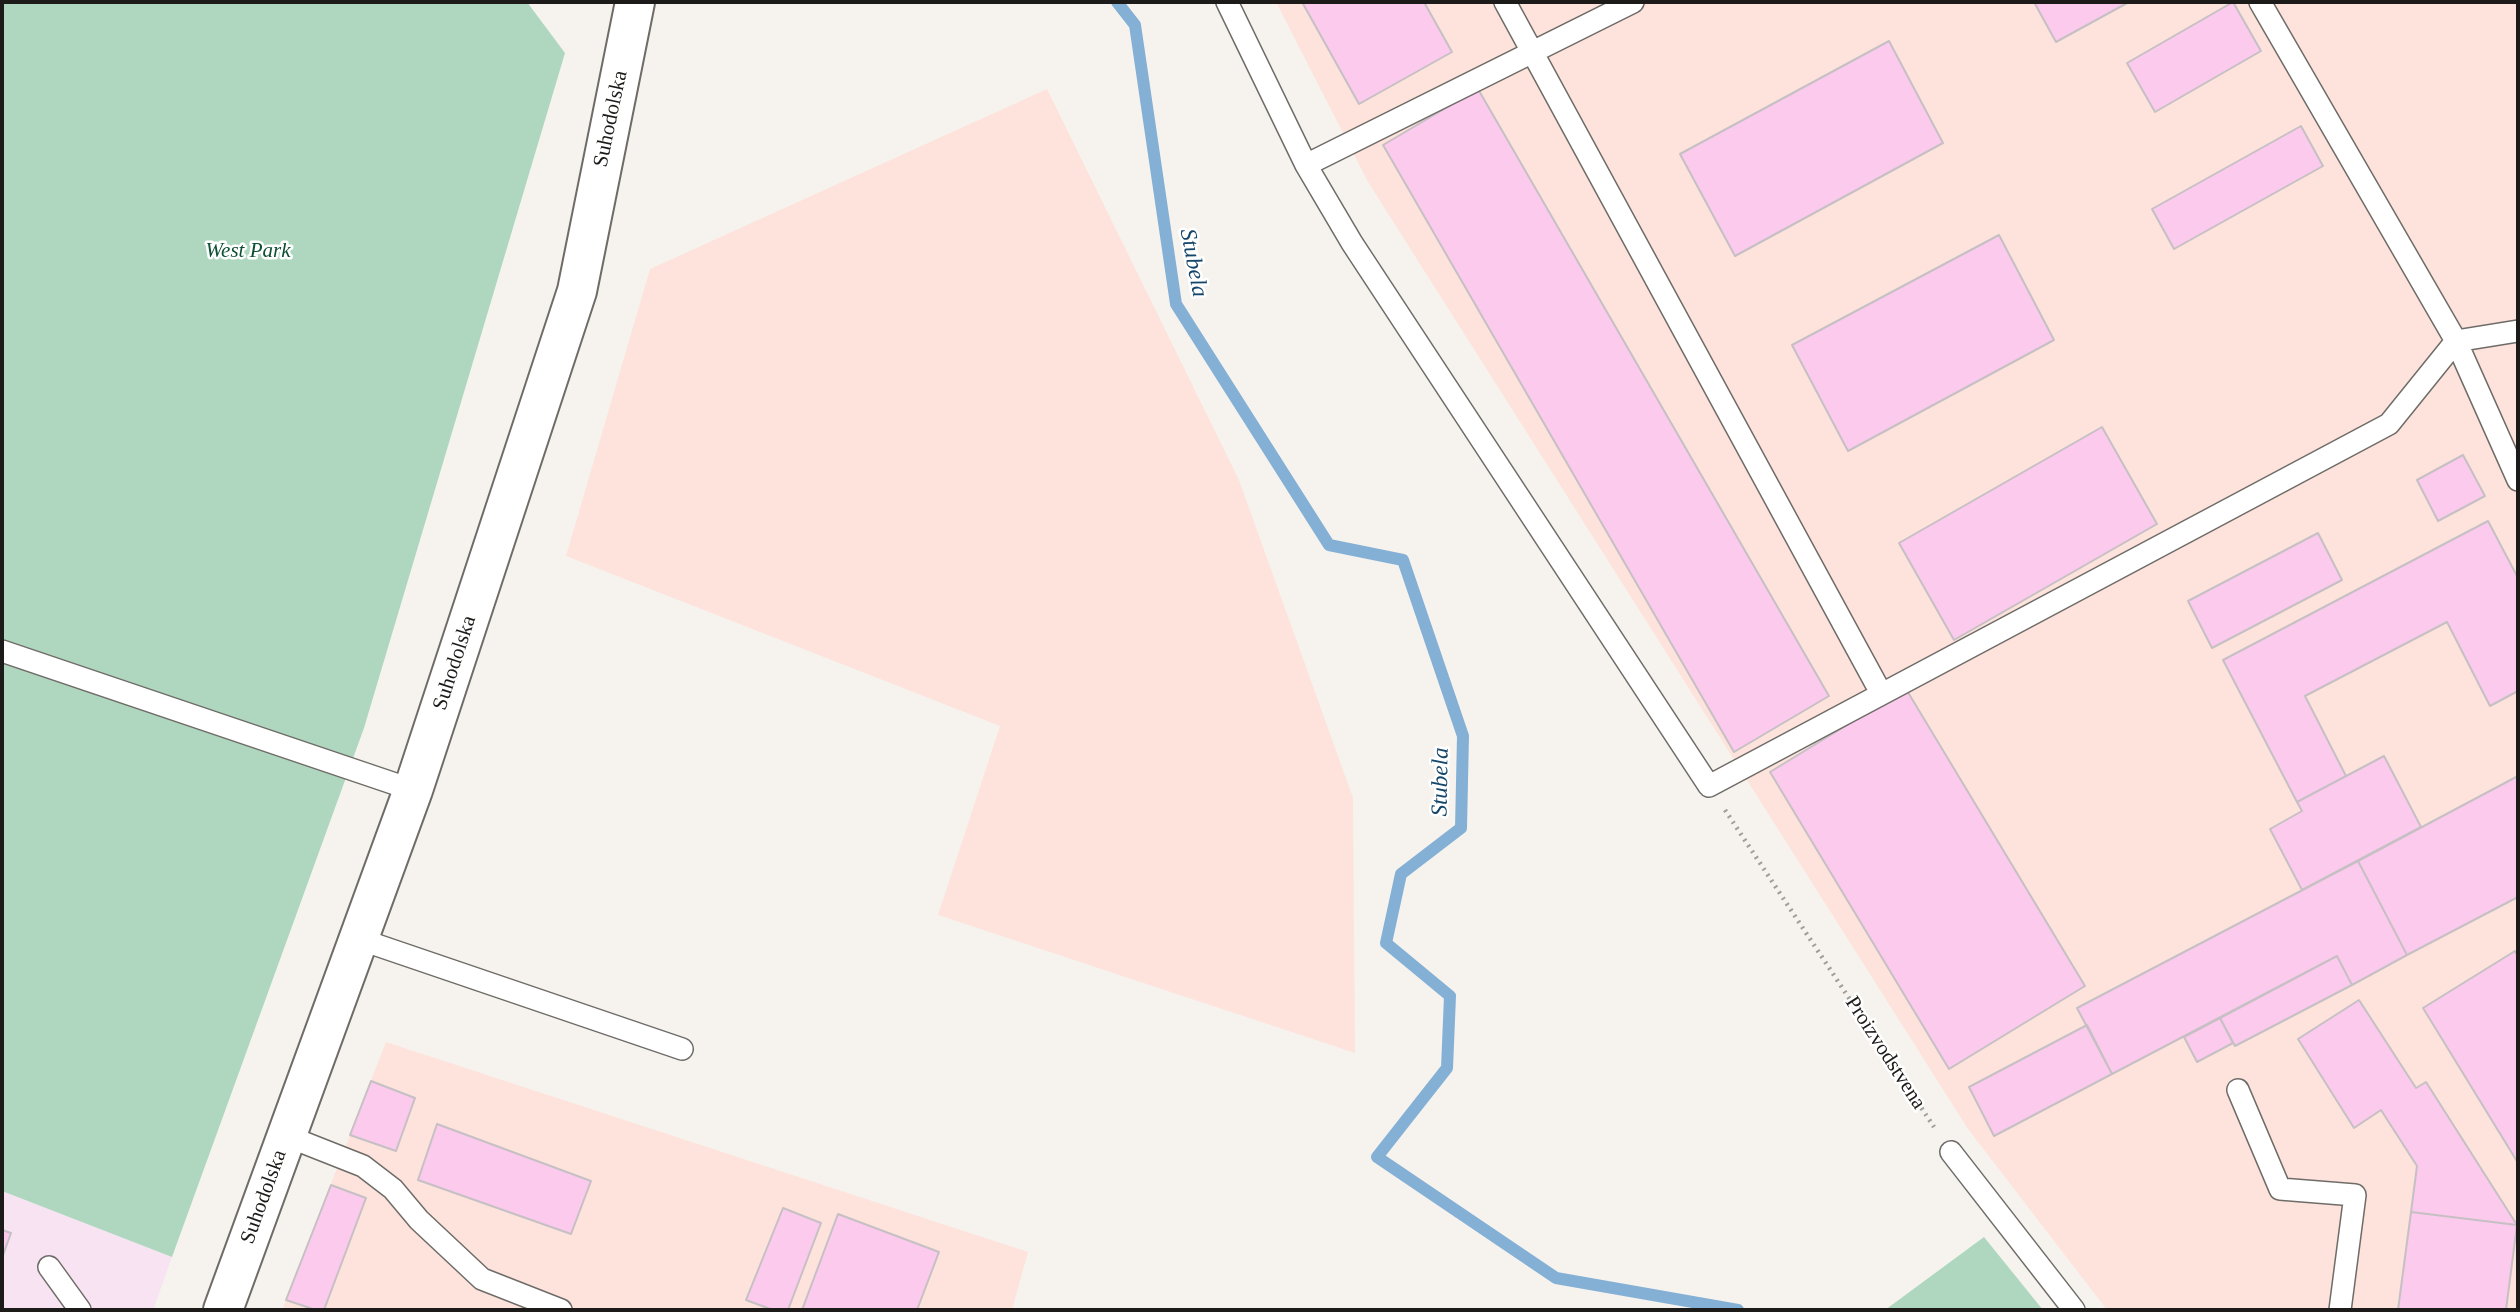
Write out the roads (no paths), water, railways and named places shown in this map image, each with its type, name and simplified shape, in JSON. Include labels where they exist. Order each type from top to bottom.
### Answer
[{"type":"street","name":"Suhodolska","points":[[223,1310],[413,790],[577,291],[635,2]]},
{"type":"lane","points":[[1227,2],[1306,164],[1352,243],[1709,786],[2389,424],[2456,341],[2518,331]]},
{"type":"lane","points":[[1505,2],[1881,693]]},
{"type":"lane","points":[[1306,164],[1633,2]]},
{"type":"lane","points":[[2260,2],[2456,341],[2518,480]]},
{"type":"lane","points":[[2,651],[413,790]]},
{"type":"lane","points":[[359,939],[682,1049]]},
{"type":"lane","points":[[2238,1090],[2280,1189],[2355,1195],[2340,1310]]},
{"type":"lane","points":[[287,1136],[363,1166],[393,1189],[419,1220],[482,1279],[561,1310]]},
{"type":"lane","points":[[1951,1152],[2074,1310]]},
{"type":"lane","points":[[49,1267],[79,1310]]},
{"type":"waterway","name":"Stubela","points":[[1117,2],[1135,25],[1176,304],[1329,545],[1403,560],[1463,736],[1461,828],[1401,874],[1386,943],[1450,996],[1447,1068],[1377,1157],[1556,1278],[1738,1310]]},
{"type":"park label","name":"West Park","points":[[248,251]]}]
